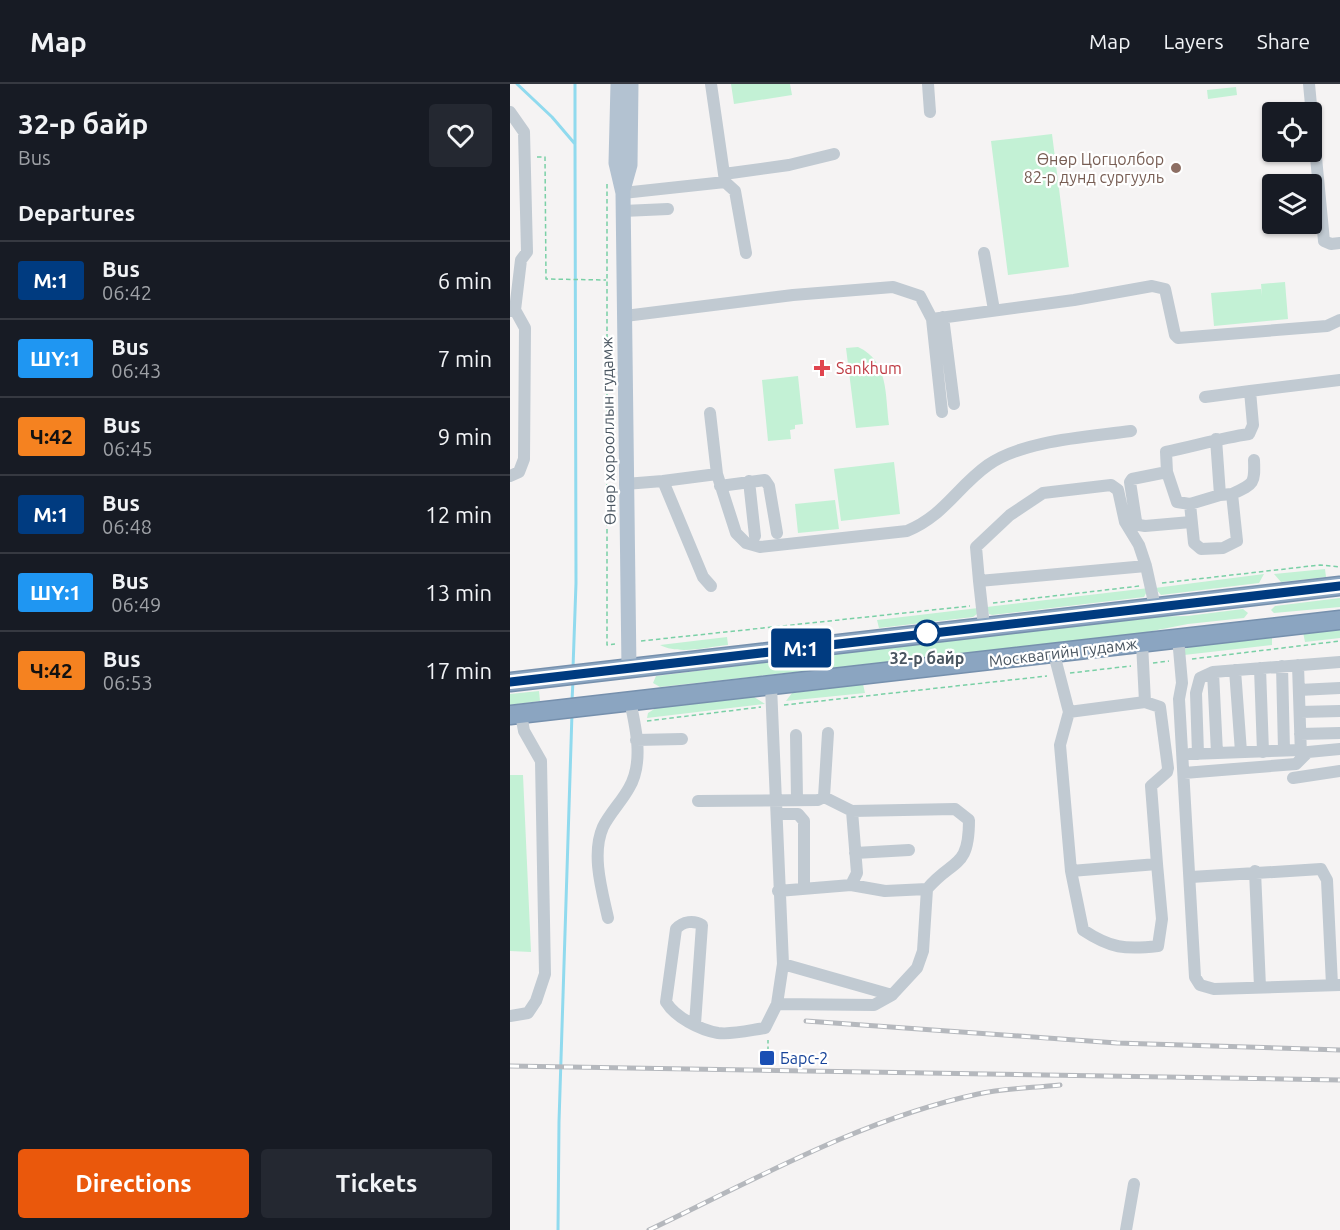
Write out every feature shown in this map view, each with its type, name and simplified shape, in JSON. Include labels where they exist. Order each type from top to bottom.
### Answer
[{"type":"highway","name":"Москвагийн гудамж","points":[[510,682],[1340,586]]},
{"type":"highway","points":[[1258,595],[1264,628]]},
{"type":"highway","name":"Москвагийн гудамж","points":[[516,714],[1340,620]]},
{"type":"main road","name":"Өнөр хорооллын гудамж","points":[[618,84],[616,163],[623,192],[629,669]]},
{"type":"main road","name":"Өнөр хорооллын гудамж","points":[[623,192],[630,165],[631,84]]},
{"type":"street","points":[[711,84],[728,182],[746,254]]},
{"type":"street","points":[[928,84],[930,112]]},
{"type":"street","points":[[1309,84],[1324,241],[1331,244],[1340,243]]},
{"type":"street","points":[[510,112],[522,127],[527,252],[521,260],[513,310],[525,328],[524,459],[519,472],[510,476]]},
{"type":"street","points":[[623,192],[728,182],[834,154]]},
{"type":"street","points":[[623,211],[668,209]]},
{"type":"street","points":[[984,254],[994,309]]},
{"type":"street","points":[[938,318],[1074,300],[1152,286],[1161,287],[1168,295],[1175,335],[1186,338],[1327,326],[1340,320]]},
{"type":"street","points":[[625,316],[793,295],[893,287],[920,296],[938,318],[954,404]]},
{"type":"street","points":[[938,318],[942,412]]},
{"type":"street","points":[[1205,397],[1340,380]]},
{"type":"street","points":[[1250,391],[1253,425],[1249,434],[1215,439],[1207,444],[1166,452],[1167,472],[1174,499],[1190,504],[1251,485],[1255,478],[1254,460]]},
{"type":"street","points":[[710,413],[719,480],[736,533],[746,543],[760,547],[907,531],[927,523],[950,503],[958,489],[990,464],[1016,451],[1131,430]]},
{"type":"street","points":[[1190,504],[1194,543],[1201,549],[1223,548],[1237,541],[1215,439]]},
{"type":"street","points":[[1167,472],[1132,478],[1130,482],[1136,521],[1145,526],[1191,522]]},
{"type":"street","points":[[626,484],[762,479],[770,486],[777,533]]},
{"type":"street","points":[[663,481],[703,577],[711,586]]},
{"type":"street","points":[[749,481],[755,536]]},
{"type":"street","points":[[984,626],[976,547],[1010,515],[1047,491],[1111,485],[1118,490],[1125,522],[1139,545],[1146,566],[1155,607]]},
{"type":"street","points":[[979,581],[1146,566]]},
{"type":"street","points":[[1178,638],[1195,977],[1200,985],[1214,989],[1336,985],[1327,880],[1321,869],[1255,871],[1191,877]]},
{"type":"street","points":[[1142,643],[1145,702]]},
{"type":"street","points":[[1054,654],[1069,712],[1060,745],[1071,871],[1083,930],[1106,945],[1142,948],[1158,946],[1162,919],[1151,786],[1168,768],[1160,708],[1145,702],[1069,712]]},
{"type":"street","points":[[1198,754],[1196,693],[1200,678],[1213,672],[1340,662]]},
{"type":"street","points":[[1184,773],[1296,764],[1301,754],[1298,665]]},
{"type":"street","points":[[1282,666],[1284,750]]},
{"type":"street","points":[[1260,668],[1263,752]]},
{"type":"street","points":[[1236,670],[1241,752]]},
{"type":"street","points":[[1213,672],[1217,753]]},
{"type":"street","points":[[695,1024],[702,925],[698,922],[687,922],[676,929],[666,1002],[672,1012],[695,1024],[718,1033],[765,1028],[777,1004],[783,964],[778,891],[771,686]]},
{"type":"street","points":[[1299,690],[1340,688]]},
{"type":"street","points":[[608,918],[598,862],[600,840],[603,827],[631,785],[638,760],[635,723],[630,701]]},
{"type":"street","points":[[1300,712],[1340,711]]},
{"type":"street","points":[[510,1016],[528,1013],[536,1000],[545,974],[541,761],[516,714]]},
{"type":"street","points":[[824,797],[828,733]]},
{"type":"street","points":[[1300,734],[1340,733]]},
{"type":"street","points":[[796,735],[797,799]]},
{"type":"street","points":[[636,740],[682,739]]},
{"type":"street","points":[[1183,754],[1284,750],[1301,754],[1340,750]]},
{"type":"street","points":[[1293,778],[1340,771]]},
{"type":"street","points":[[698,801],[824,797],[852,811],[955,809],[969,820],[969,841],[960,861],[927,889],[885,891],[850,885],[778,891]]},
{"type":"street","points":[[850,885],[857,873],[852,811]]},
{"type":"street","points":[[777,814],[798,814],[804,821],[804,889]]},
{"type":"street","points":[[855,853],[909,850]]},
{"type":"street","points":[[1071,871],[1157,864]]},
{"type":"street","points":[[1255,871],[1260,987]]},
{"type":"street","points":[[777,1004],[874,1005],[892,995],[917,968],[923,951],[927,889]]},
{"type":"street","points":[[783,964],[892,995]]},
{"type":"street","points":[[1126,1230],[1134,1184]]},
{"type":"path","points":[[525,157],[545,157],[546,279],[607,280]]},
{"type":"path","points":[[607,182],[607,645]]},
{"type":"path","points":[[635,723],[1340,641]]},
{"type":"green space","points":[[731,84],[790,84],[792,95],[734,104]]},
{"type":"green space","points":[[1236,87],[1237,95],[1208,99],[1207,90]]},
{"type":"green space","points":[[1052,134],[1069,267],[1008,275],[991,141]]},
{"type":"green space","points":[[1285,282],[1288,319],[1214,326],[1211,293],[1261,289],[1262,296],[1261,284]]},
{"type":"green space","points":[[858,347],[875,361],[884,380],[889,425],[856,428],[846,348]]},
{"type":"green space","points":[[798,376],[803,424],[795,425],[795,429],[790,430],[791,439],[768,441],[762,380]]},
{"type":"green space","points":[[894,462],[900,514],[841,521],[834,469]]},
{"type":"green space","points":[[835,500],[839,529],[798,533],[795,504]]},
{"type":"green space","points":[[1325,569],[1326,577],[1281,582],[1274,574]]},
{"type":"green space","points":[[1264,574],[1259,583],[1161,595],[1155,588]]},
{"type":"green space","points":[[1149,588],[1144,597],[992,615],[989,614],[987,607]]},
{"type":"green space","points":[[1340,598],[1340,607],[1274,613],[1271,610],[1275,606]]},
{"type":"green space","points":[[978,608],[977,614],[973,617],[879,628],[877,620]]},
{"type":"green space","points":[[1243,609],[1248,613],[1244,618],[1188,624],[1137,634],[660,687],[653,683],[656,676],[1141,617],[1187,616]]},
{"type":"green space","points":[[1340,628],[1340,638],[1305,642],[1303,632]]},
{"type":"green space","points":[[727,637],[728,645],[702,649],[676,650],[660,645]]},
{"type":"green space","points":[[1272,637],[1272,645],[1184,655],[1185,649],[1190,647]]},
{"type":"green space","points":[[863,684],[865,693],[786,701],[792,693]]},
{"type":"green space","points":[[539,691],[540,701],[510,705],[510,694]]},
{"type":"green space","points":[[754,697],[765,704],[647,718],[648,713],[656,708]]},
{"type":"green space","points":[[510,775],[523,775],[531,952],[510,951]]},
{"type":"waterway","points":[[517,84],[552,117],[575,144],[576,583],[573,668]]},
{"type":"waterway","points":[[575,84],[575,144]]},
{"type":"waterway","points":[[572,701],[573,680]]},
{"type":"waterway","points":[[558,1230],[559,1122],[572,713]]},
{"type":"railway","points":[[806,1021],[1117,1043],[1340,1050]]},
{"type":"railway","points":[[510,1066],[1340,1080]]},
{"type":"railway","points":[[649,1230],[810,1152],[893,1119],[935,1105],[988,1092],[1060,1085]]},
{"type":"bus line","name":"М:1","points":[[510,682],[1340,586]]},
{"type":"place","name":"Өнөр Цогцолбор 82-р дунд сургууль","points":[[1176,168]]},
{"type":"place","name":"Sankhum","points":[[822,368]]},
{"type":"place","name":"32-р байр","points":[[927,633]]},
{"type":"place","name":"Барс-2","points":[[767,1058]]}]
